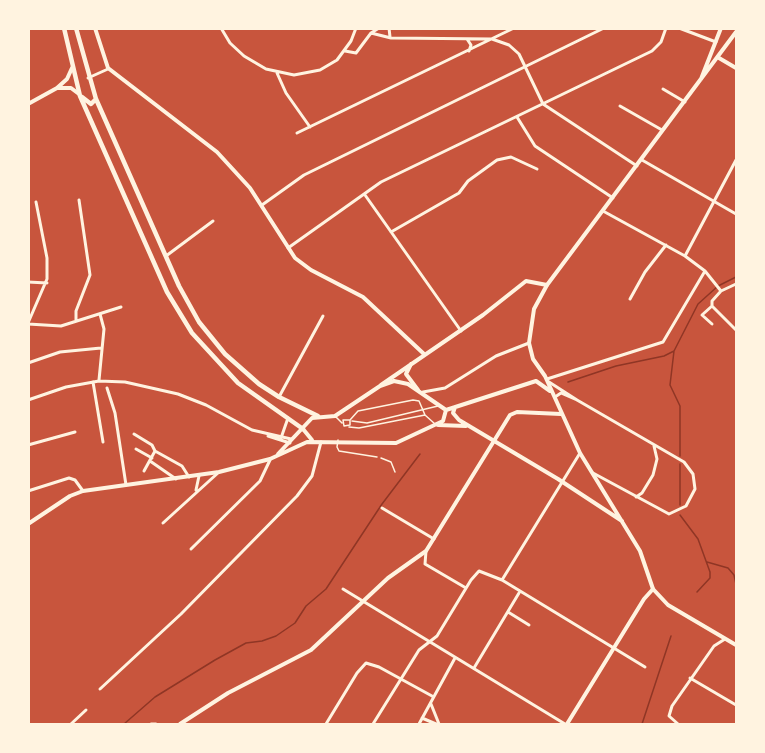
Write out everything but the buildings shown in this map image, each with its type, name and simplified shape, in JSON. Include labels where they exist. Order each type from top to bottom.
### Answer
[{"type":"main road","points":[[64,28],[80,96],[164,284],[192,333],[238,383],[303,429],[313,441]]},
{"type":"main road","points":[[76,28],[88,78],[96,99],[178,286],[199,322],[225,354],[279,397],[318,416],[335,416],[460,331],[526,281],[548,285]]},
{"type":"main road","points":[[95,28],[108,68],[217,152],[245,181],[288,248],[310,270],[363,297],[424,354]]},
{"type":"main road","points":[[700,82],[721,28]]},
{"type":"main road","points":[[736,32],[719,58],[548,285],[534,309],[529,344],[540,372],[547,380],[580,453],[613,504],[643,558],[652,587],[668,605],[736,645]]},
{"type":"main road","points":[[715,44],[715,54],[736,68]]},
{"type":"main road","points":[[28,104],[57,88],[67,79],[72,68]]},
{"type":"main road","points":[[57,88],[70,88],[92,104],[96,99]]},
{"type":"main road","points":[[115,172],[118,168],[125,168]]},
{"type":"main road","points":[[164,284],[171,289],[178,286]]},
{"type":"main road","points":[[210,355],[218,357],[225,354]]},
{"type":"main road","points":[[414,361],[406,374],[421,391]]},
{"type":"main road","points":[[446,410],[536,381],[540,372]]},
{"type":"main road","points":[[380,386],[401,381],[421,391],[446,410]]},
{"type":"main road","points":[[536,381],[550,391]]},
{"type":"main road","points":[[455,407],[453,413],[470,427],[601,507],[619,519],[627,530]]},
{"type":"main road","points":[[292,441],[338,440],[389,444],[407,440],[445,420],[446,410]]},
{"type":"main road","points":[[180,724],[228,693],[311,650],[408,561],[426,551],[507,417],[513,413],[561,414]]},
{"type":"main road","points":[[275,456],[310,420],[318,416]]},
{"type":"main road","points":[[436,425],[470,427]]},
{"type":"main road","points":[[28,524],[70,496],[83,491],[219,472],[270,459],[307,442]]},
{"type":"main road","points":[[601,507],[613,504]]},
{"type":"main road","points":[[566,724],[652,587]]},
{"type":"street","points":[[221,28],[235,48],[244,56],[276,73],[294,75],[320,70],[337,60],[345,51],[356,28]]},
{"type":"street","points":[[345,51],[356,53],[371,33],[379,28]]},
{"type":"street","points":[[389,28],[392,38]]},
{"type":"street","points":[[297,133],[514,28]]},
{"type":"street","points":[[262,205],[304,175],[604,28]]},
{"type":"street","points":[[288,248],[381,182],[652,51],[661,42],[666,28]]},
{"type":"street","points":[[679,28],[715,44]]},
{"type":"street","points":[[371,33],[392,38],[492,39],[515,48],[543,105],[637,166]]},
{"type":"street","points":[[462,38],[470,43],[469,51]]},
{"type":"street","points":[[88,78],[108,68]]},
{"type":"street","points":[[276,73],[286,93],[310,128]]},
{"type":"street","points":[[663,89],[685,102]]},
{"type":"street","points":[[621,106],[664,131]]},
{"type":"street","points":[[517,117],[535,146],[614,198]]},
{"type":"street","points":[[391,232],[459,193],[484,168],[505,157],[537,169]]},
{"type":"street","points":[[642,160],[736,214]]},
{"type":"street","points":[[686,256],[736,160]]},
{"type":"street","points":[[364,194],[460,331]]},
{"type":"street","points":[[76,321],[76,311],[90,275],[78,200]]},
{"type":"street","points":[[36,202],[47,258],[47,283],[28,324],[61,326],[121,307]]},
{"type":"street","points":[[603,212],[686,256],[705,271],[720,289]]},
{"type":"street","points":[[165,257],[213,221]]},
{"type":"street","points":[[630,299],[645,272],[666,245]]},
{"type":"street","points":[[547,380],[663,342],[705,271]]},
{"type":"street","points":[[28,282],[47,283]]},
{"type":"street","points":[[712,324],[702,315],[712,306],[720,289],[736,284]]},
{"type":"street","points":[[712,306],[736,330]]},
{"type":"street","points":[[99,381],[104,330],[100,314]]},
{"type":"street","points":[[279,397],[323,316]]},
{"type":"street","points":[[421,391],[445,388],[496,356],[529,344]]},
{"type":"street","points":[[28,363],[60,352],[101,348]]},
{"type":"street","points":[[547,380],[684,462],[693,474],[694,489],[690,501],[681,510],[669,514],[591,472]]},
{"type":"street","points":[[93,381],[103,442]]},
{"type":"street","points":[[28,400],[66,387],[93,381],[125,382],[178,394],[206,405],[244,427],[292,441]]},
{"type":"street","points":[[107,388],[115,413],[126,485]]},
{"type":"street","points":[[555,402],[557,394],[561,393],[577,400]]},
{"type":"street","points":[[281,438],[288,418]]},
{"type":"street","points":[[28,445],[75,432]]},
{"type":"street","points":[[134,434],[152,444],[155,451],[182,466],[189,477]]},
{"type":"street","points":[[266,435],[292,441]]},
{"type":"street","points":[[100,689],[181,614],[297,496],[312,476],[321,442]]},
{"type":"street","points":[[636,497],[646,488],[653,475],[657,459],[653,444]]},
{"type":"street","points":[[136,449],[176,479]]},
{"type":"street","points":[[144,471],[155,451]]},
{"type":"street","points":[[502,580],[580,453]]},
{"type":"street","points":[[191,549],[260,481],[270,459]]},
{"type":"street","points":[[163,524],[219,472]]},
{"type":"street","points":[[194,494],[200,484],[199,476]]},
{"type":"street","points":[[28,491],[69,478],[75,480],[83,491]]},
{"type":"street","points":[[382,508],[434,539]]},
{"type":"street","points":[[426,551],[425,564],[466,588]]},
{"type":"street","points":[[373,724],[422,646],[437,636],[479,571],[502,580],[645,667]]},
{"type":"street","points":[[343,589],[566,724]]},
{"type":"street","points":[[474,668],[520,592]]},
{"type":"street","points":[[508,612],[529,625]]},
{"type":"street","points":[[678,724],[670,718],[670,711],[690,678],[714,646],[718,633]]},
{"type":"street","points":[[714,646],[727,638]]},
{"type":"street","points":[[419,724],[432,696],[455,657]]},
{"type":"street","points":[[326,724],[364,664],[370,663],[432,696]]},
{"type":"street","points":[[690,678],[736,705]]},
{"type":"street","points":[[430,702],[438,724]]},
{"type":"street","points":[[71,724],[86,710]]},
{"type":"street","points":[[422,718],[438,724]]},
{"type":"lane","points":[[348,427],[350,420],[358,411],[413,400],[419,401],[425,415],[436,425]]},
{"type":"lane","points":[[342,424],[345,419],[367,423],[442,406]]},
{"type":"lane","points":[[335,416],[342,424],[359,428],[425,415]]},
{"type":"lane","points":[[338,440],[339,451],[377,457]]},
{"type":"lane","points":[[381,458],[391,462],[395,472]]},
{"type":"waterway","points":[[568,382],[616,366],[664,356],[674,351],[698,304],[718,286],[736,277]]},
{"type":"waterway","points":[[674,351],[670,385],[680,406],[680,456]]},
{"type":"waterway","points":[[124,724],[155,697],[215,660],[246,643],[276,636],[295,623],[306,606],[326,589],[382,504],[420,454]]},
{"type":"waterway","points":[[680,464],[680,505]]},
{"type":"waterway","points":[[680,515],[698,539],[710,572],[710,578],[697,592]]},
{"type":"waterway","points":[[707,562],[728,568],[734,575],[736,584]]},
{"type":"waterway","points":[[642,724],[671,636]]}]
